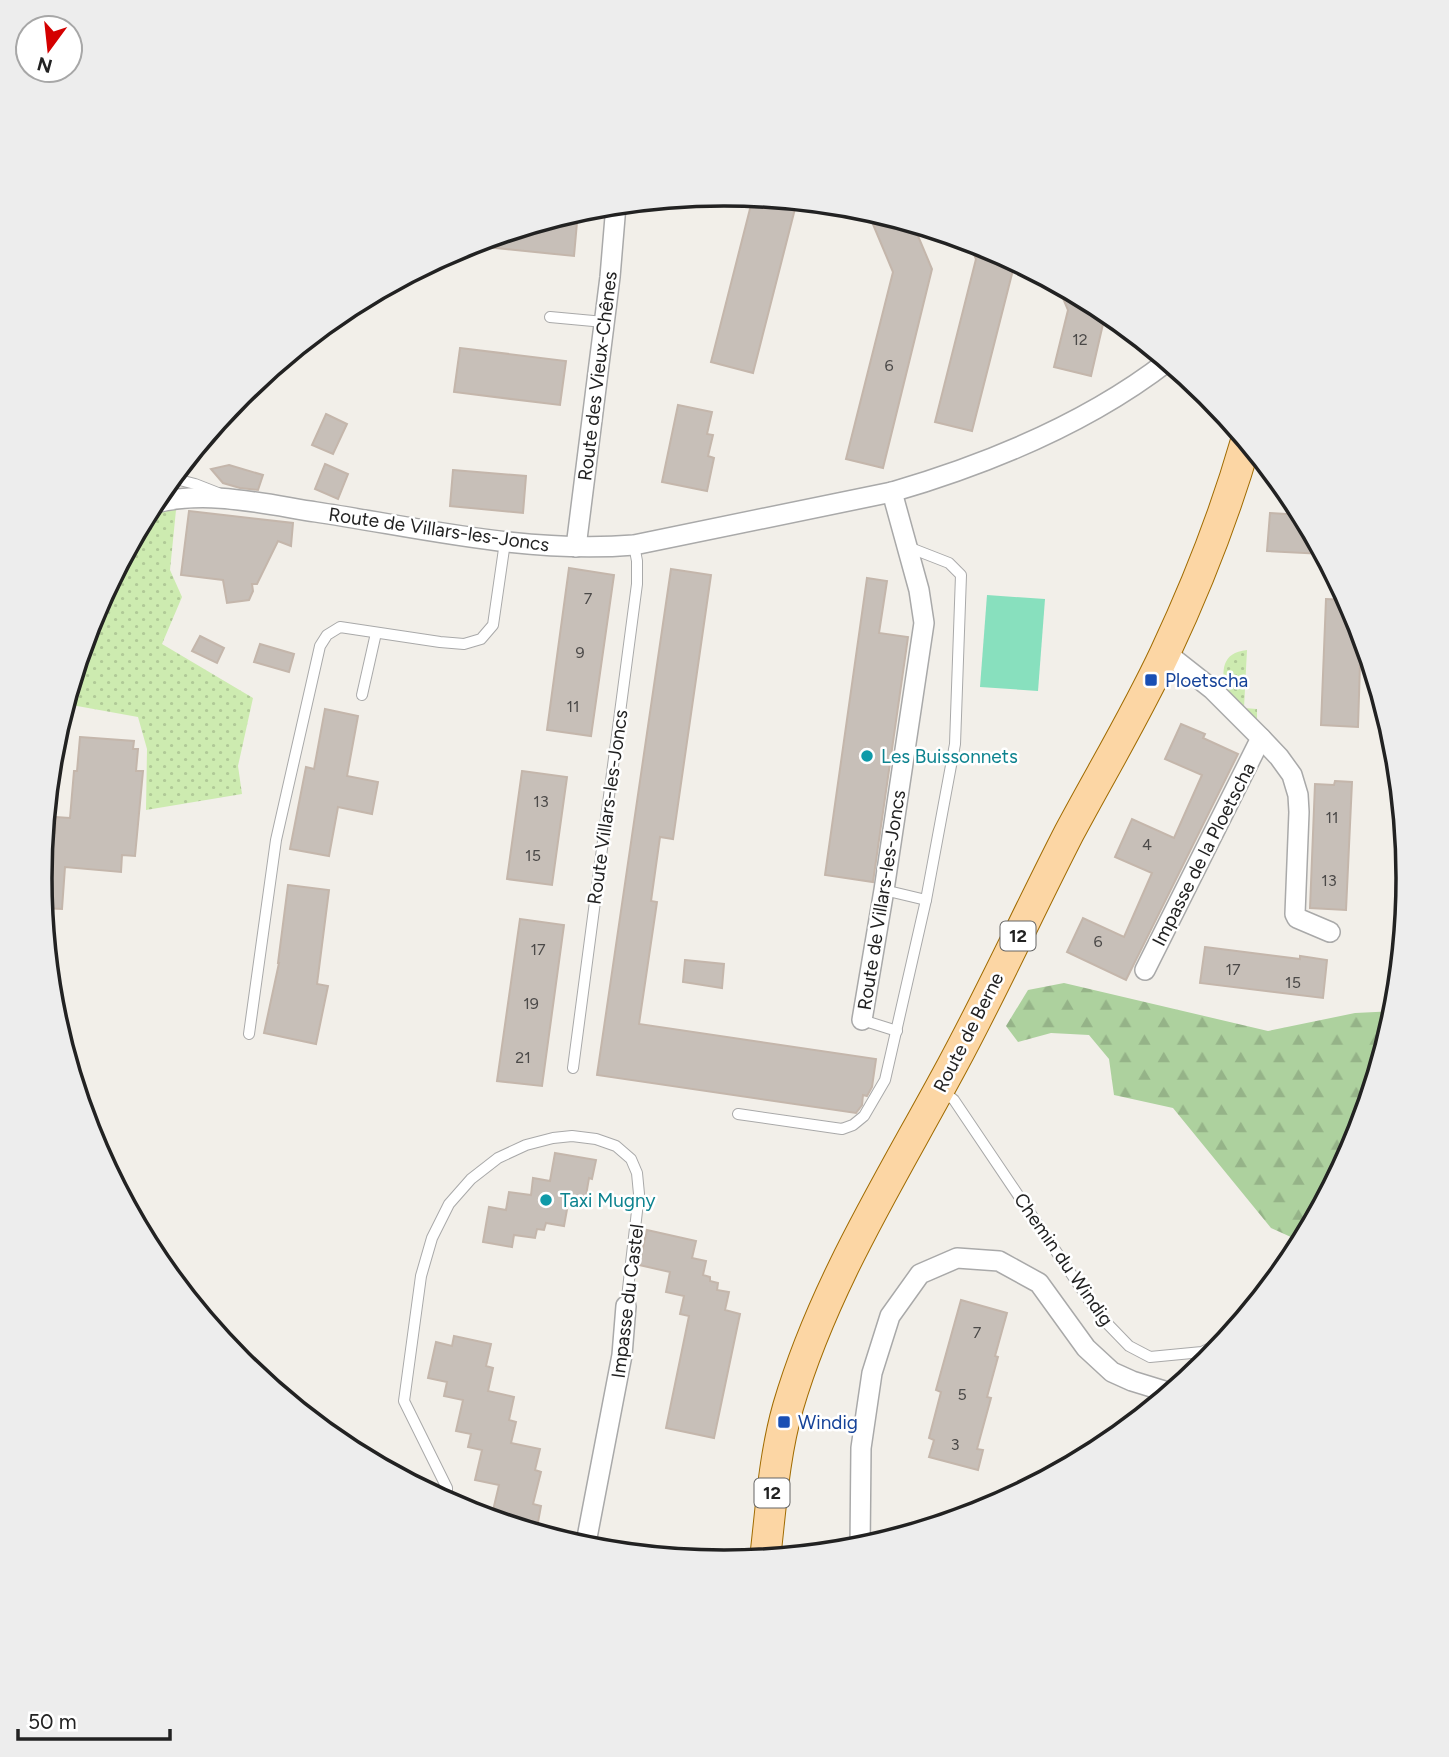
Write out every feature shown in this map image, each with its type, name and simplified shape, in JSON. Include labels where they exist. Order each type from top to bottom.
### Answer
[{"type":"main road","name":"Route de Berne","points":[[766,1549],[773,1478],[784,1422],[810,1342],[833,1287],[940,1088],[1165,652],[1214,535],[1243,451]]},
{"type":"street","name":"Route des Vieux-Chênes","points":[[576,547],[615,216]]},
{"type":"street","name":"Route de Villars-les-Joncs","points":[[169,501],[234,498],[505,542],[605,548],[634,545],[892,492],[930,481],[1030,442],[1086,414],[1160,367]]},
{"type":"street","name":"Route de Villars-les-Joncs","points":[[862,1020],[924,624],[919,590],[892,492]]},
{"type":"street","name":"Impasse de la Ploetscha","points":[[1165,652],[1212,689],[1279,757],[1292,775],[1298,795],[1299,812],[1295,914],[1297,918],[1330,932]]},
{"type":"street","name":"Impasse de la Ploetscha","points":[[1145,970],[1261,738]]},
{"type":"street","points":[[860,1537],[861,1448],[872,1373],[890,1316],[920,1274],[957,1258],[999,1261],[1039,1283],[1086,1348],[1112,1372],[1161,1390]]},
{"type":"street","name":"Impasse du Castel","points":[[587,1537],[622,1355],[626,1306]]},
{"type":"lane","points":[[550,317],[604,322]]},
{"type":"lane","points":[[183,481],[234,498]]},
{"type":"lane","points":[[249,1034],[276,840],[320,646],[327,635],[340,627],[464,644],[481,639],[493,625],[505,542]]},
{"type":"lane","name":"Route Villars-les-Joncs","points":[[572,1068],[637,584],[638,561],[634,545]]},
{"type":"lane","points":[[738,1114],[842,1129],[853,1125],[864,1116],[885,1080],[926,900],[955,744],[961,575],[949,563],[907,547]]},
{"type":"lane","points":[[362,695],[376,633]]},
{"type":"lane","points":[[884,890],[926,900]]},
{"type":"lane","points":[[862,1020],[897,1031]]},
{"type":"lane","name":"Chemin du Windig","points":[[940,1088],[954,1100],[1099,1315],[1129,1346],[1150,1357],[1202,1352]]},
{"type":"lane","name":"Impasse du Castel","points":[[447,1490],[404,1401],[421,1276],[432,1238],[449,1204],[471,1179],[498,1158],[553,1138],[572,1136],[596,1139],[616,1146],[631,1159],[637,1173],[639,1194],[626,1306]]},
{"type":"green space","points":[[176,510],[170,570],[182,597],[162,644],[253,698],[238,766],[242,794],[146,810],[147,749],[138,717],[75,706],[104,621],[122,581],[162,511]]},
{"type":"green space","points":[[987,595],[1045,599],[1038,691],[980,687]]},
{"type":"green space","points":[[1247,650],[1244,708],[1257,709],[1257,723],[1225,691],[1225,664],[1232,655]]},
{"type":"green space","points":[[1064,983],[1268,1031],[1355,1013],[1384,1012],[1361,1095],[1345,1136],[1327,1176],[1292,1237],[1271,1228],[1173,1108],[1114,1095],[1109,1059],[1089,1035],[1051,1033],[1018,1042],[1006,1026],[1028,990]]},
{"type":"building","points":[[750,207],[795,210],[753,373],[711,362]]},
{"type":"building","points":[[577,223],[574,256],[493,248]]},
{"type":"building","points":[[872,223],[918,235],[932,269],[883,468],[846,459],[893,272]]},
{"type":"building","points":[[974,255],[1013,272],[972,431],[935,422],[976,259]]},
{"type":"building","points":[[1063,299],[1103,324],[1091,376],[1054,367],[1068,310]]},
{"type":"building","points":[[460,348],[566,361],[560,405],[454,392]]},
{"type":"building","points":[[678,405],[712,412],[707,434],[713,435],[708,456],[714,458],[707,491],[662,482]]},
{"type":"building","points":[[326,414],[347,424],[333,454],[312,445]]},
{"type":"building","points":[[325,464],[348,474],[338,499],[315,489]]},
{"type":"building","points":[[229,465],[263,475],[258,490],[223,483],[211,469]]},
{"type":"building","points":[[453,470],[526,476],[523,513],[450,506]]},
{"type":"building","points":[[189,511],[293,523],[291,546],[278,541],[257,584],[252,584],[253,591],[249,600],[227,603],[223,580],[181,575]]},
{"type":"building","points":[[1270,513],[1289,514],[1312,553],[1267,551]]},
{"type":"building","points":[[569,568],[614,575],[591,736],[547,730]]},
{"type":"building","points":[[671,569],[711,575],[673,839],[660,837],[651,901],[657,902],[639,1024],[876,1059],[872,1087],[867,1096],[863,1095],[862,1105],[856,1113],[597,1075]]},
{"type":"building","name":"Les Buissonnets","points":[[867,578],[887,581],[879,633],[908,637],[873,882],[825,875]]},
{"type":"building","points":[[1326,599],[1335,599],[1360,660],[1358,727],[1321,725]]},
{"type":"building","points":[[200,636],[224,648],[217,663],[192,651]]},
{"type":"building","points":[[260,644],[294,654],[289,672],[254,662]]},
{"type":"building","points":[[325,709],[358,716],[347,776],[378,782],[372,814],[338,807],[329,856],[290,849],[306,767],[314,769]]},
{"type":"building","points":[[1181,724],[1205,734],[1203,738],[1238,754],[1126,980],[1067,952],[1083,918],[1124,937],[1152,873],[1115,857],[1132,819],[1174,838],[1202,775],[1165,759]]},
{"type":"building","points":[[80,737],[134,741],[133,749],[138,749],[136,771],[143,771],[135,856],[122,855],[121,872],[65,867],[62,909],[53,909],[52,878],[56,817],[70,818],[74,771],[77,771]]},
{"type":"building","points":[[522,771],[567,777],[552,885],[507,879]]},
{"type":"building","points":[[1335,781],[1352,782],[1346,910],[1310,908],[1315,784],[1334,785]]},
{"type":"building","points":[[288,885],[329,890],[317,984],[328,986],[316,1044],[264,1033],[279,963]]},
{"type":"building","points":[[520,919],[564,925],[542,1086],[497,1081]]},
{"type":"building","points":[[1205,947],[1327,960],[1323,998],[1200,983]]},
{"type":"building","points":[[685,960],[724,964],[722,988],[683,982]]},
{"type":"building","name":"Taxi Mugny","points":[[555,1153],[596,1160],[592,1179],[589,1178],[584,1207],[568,1204],[564,1226],[546,1223],[544,1230],[537,1229],[535,1238],[514,1235],[512,1247],[483,1242],[489,1207],[506,1210],[509,1192],[531,1195],[533,1178],[550,1181]]},
{"type":"building","points":[[647,1230],[696,1241],[692,1258],[706,1261],[703,1275],[718,1283],[717,1290],[729,1292],[725,1310],[740,1314],[714,1438],[666,1428],[689,1316],[680,1314],[684,1296],[666,1292],[670,1272],[639,1265]]},
{"type":"building","points":[[961,1300],[1007,1313],[987,1397],[991,1398],[977,1449],[983,1450],[978,1470],[929,1457],[934,1440],[929,1438],[941,1392],[936,1390]]},
{"type":"building","points":[[454,1336],[491,1344],[486,1366],[493,1368],[488,1391],[514,1397],[509,1420],[516,1422],[511,1443],[540,1449],[535,1470],[541,1472],[533,1504],[541,1506],[538,1524],[493,1509],[499,1485],[475,1480],[482,1450],[468,1447],[471,1434],[456,1431],[463,1400],[444,1396],[447,1382],[428,1378],[436,1342],[452,1346]]},
{"type":"place","name":"Ploetscha","points":[[1151,680]]},
{"type":"place","name":"Les Buissonnets","points":[[867,756]]},
{"type":"place","name":"Taxi Mugny","points":[[546,1200]]},
{"type":"place","name":"Windig","points":[[784,1422]]}]
